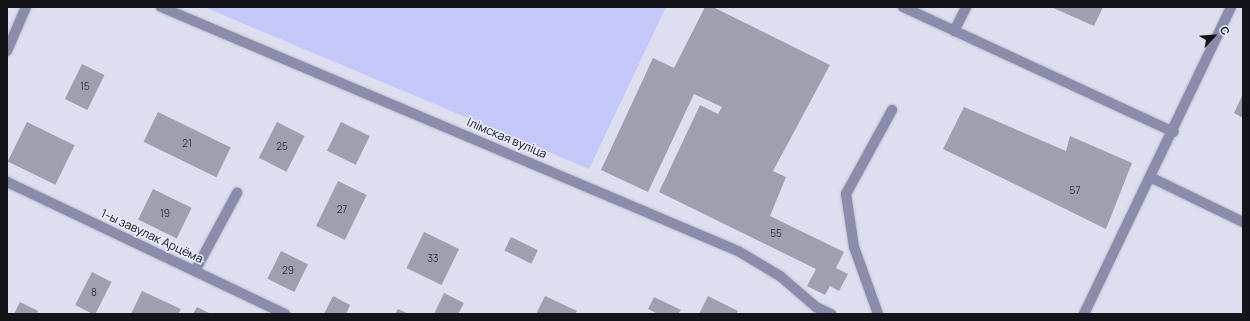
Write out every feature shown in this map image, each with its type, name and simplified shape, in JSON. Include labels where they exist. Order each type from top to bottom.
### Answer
[{"type":"street","points":[[7,51],[26,7]]},
{"type":"street","name":"Ілімская вуліца","points":[[161,7],[738,251],[780,276],[814,311],[831,314]]},
{"type":"street","points":[[903,7],[1173,132]]},
{"type":"street","points":[[954,31],[966,7]]},
{"type":"street","points":[[1084,314],[1152,178],[1231,7]]},
{"type":"street","points":[[878,314],[854,247],[846,194],[892,110]]},
{"type":"street","points":[[1152,178],[1243,222]]},
{"type":"street","name":"1-ы завулак Арцёма","points":[[7,182],[285,314]]},
{"type":"street","points":[[195,271],[237,193]]},
{"type":"shaded area","points":[[204,7],[666,7],[589,169]]},
{"type":"building","points":[[705,7],[713,7],[830,65],[773,171],[786,177],[770,216],[844,252],[836,268],[848,274],[839,291],[830,286],[825,295],[807,286],[816,269],[659,192],[700,105],[718,114],[722,107],[694,94],[648,192],[601,170],[653,58],[674,68]]},
{"type":"building","points":[[1051,7],[1103,7],[1094,26]]},
{"type":"building","points":[[82,64],[104,75],[87,110],[65,99]]},
{"type":"building","points":[[1243,94],[1243,118],[1234,113]]},
{"type":"building","points":[[964,107],[1066,151],[1070,136],[1132,163],[1106,229],[943,149]]},
{"type":"building","points":[[158,112],[231,148],[216,177],[144,142]]},
{"type":"building","points":[[27,122],[75,145],[55,185],[8,162]]},
{"type":"building","points":[[277,122],[305,136],[286,172],[259,158]]},
{"type":"building","points":[[341,122],[370,136],[356,165],[327,151]]},
{"type":"building","points":[[338,181],[367,195],[345,240],[316,226]]},
{"type":"building","points":[[153,189],[192,208],[177,238],[138,220]]},
{"type":"building","points":[[424,232],[459,249],[442,285],[406,268]]},
{"type":"building","points":[[511,237],[538,250],[531,264],[504,250]]},
{"type":"building","points":[[281,251],[308,264],[294,292],[267,279]]},
{"type":"building","points":[[92,272],[112,282],[95,314],[75,305]]},
{"type":"building","points":[[142,291],[181,309],[178,314],[131,314]]},
{"type":"building","points":[[444,293],[464,303],[458,314],[434,314]]},
{"type":"building","points":[[333,296],[350,305],[346,314],[324,314]]},
{"type":"building","points":[[545,296],[577,311],[575,314],[536,314]]},
{"type":"building","points":[[708,296],[738,311],[736,314],[699,314]]},
{"type":"building","points":[[654,297],[681,310],[678,314],[658,314],[648,309]]},
{"type":"building","points":[[20,302],[38,311],[37,314],[14,314]]},
{"type":"building","points":[[197,307],[211,314],[193,314]]},
{"type":"building","points":[[398,309],[409,314],[395,314]]}]
